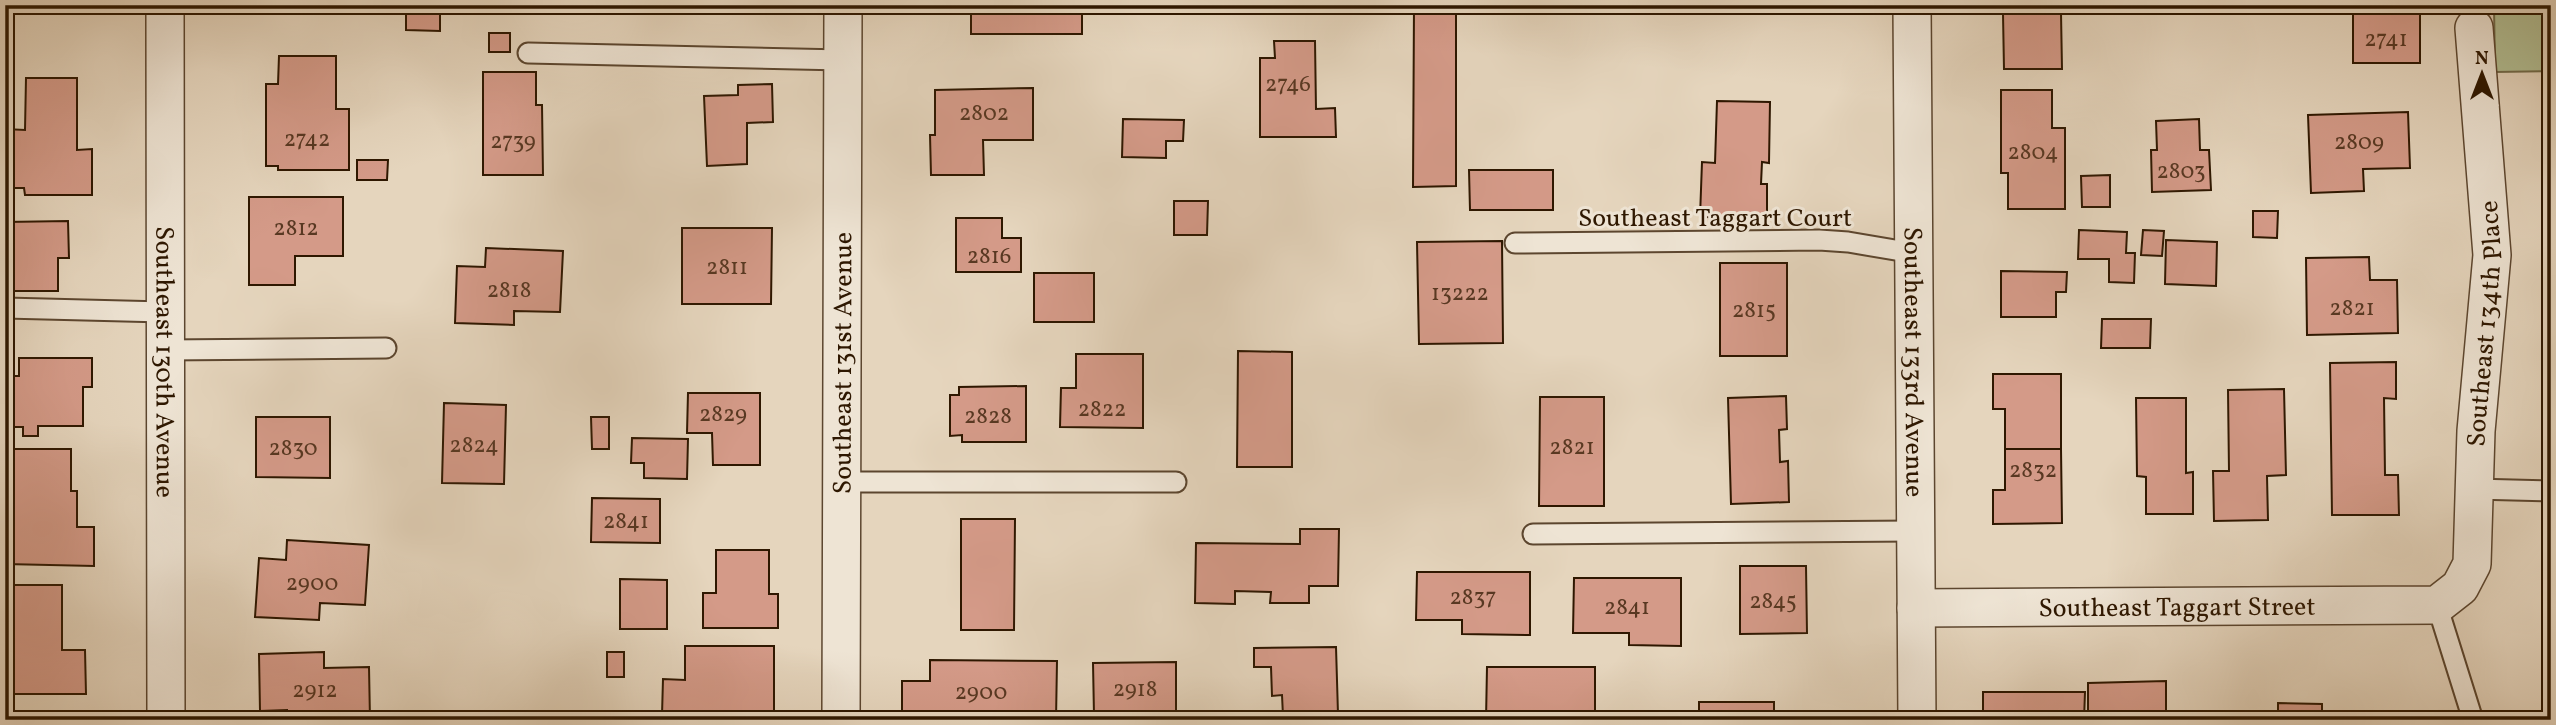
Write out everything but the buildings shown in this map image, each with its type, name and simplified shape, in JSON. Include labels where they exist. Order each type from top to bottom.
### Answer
[{"type":"street","name":"Southeast 130th Avenue","points":[[165,5],[166,720]]},
{"type":"street","name":"Southeast 131st Avenue","points":[[841,720],[843,5]]},
{"type":"street","name":"Southeast 133rd Avenue","points":[[1912,5],[1917,720]]},
{"type":"street","name":"Southeast 134th Place","points":[[2437,605],[2460,587],[2472,564],[2474,489],[2492,255],[2474,28]]},
{"type":"street","name":"Southeast Taggart Street","points":[[1916,608],[2437,605]]},
{"type":"lane","points":[[528,53],[843,60]]},
{"type":"lane","name":"Southeast Taggart Court","points":[[1515,243],[1819,240],[1913,253]]},
{"type":"lane","points":[[5,308],[164,312]]},
{"type":"lane","points":[[164,350],[386,348]]},
{"type":"lane","points":[[842,482],[1176,482]]},
{"type":"lane","points":[[2474,489],[2551,491]]},
{"type":"lane","points":[[1532,534],[1914,531]]},
{"type":"lane","points":[[2437,605],[2473,720]]},
{"type":"green space","points":[[2494,5],[2551,5],[2551,71],[2495,72]]}]
